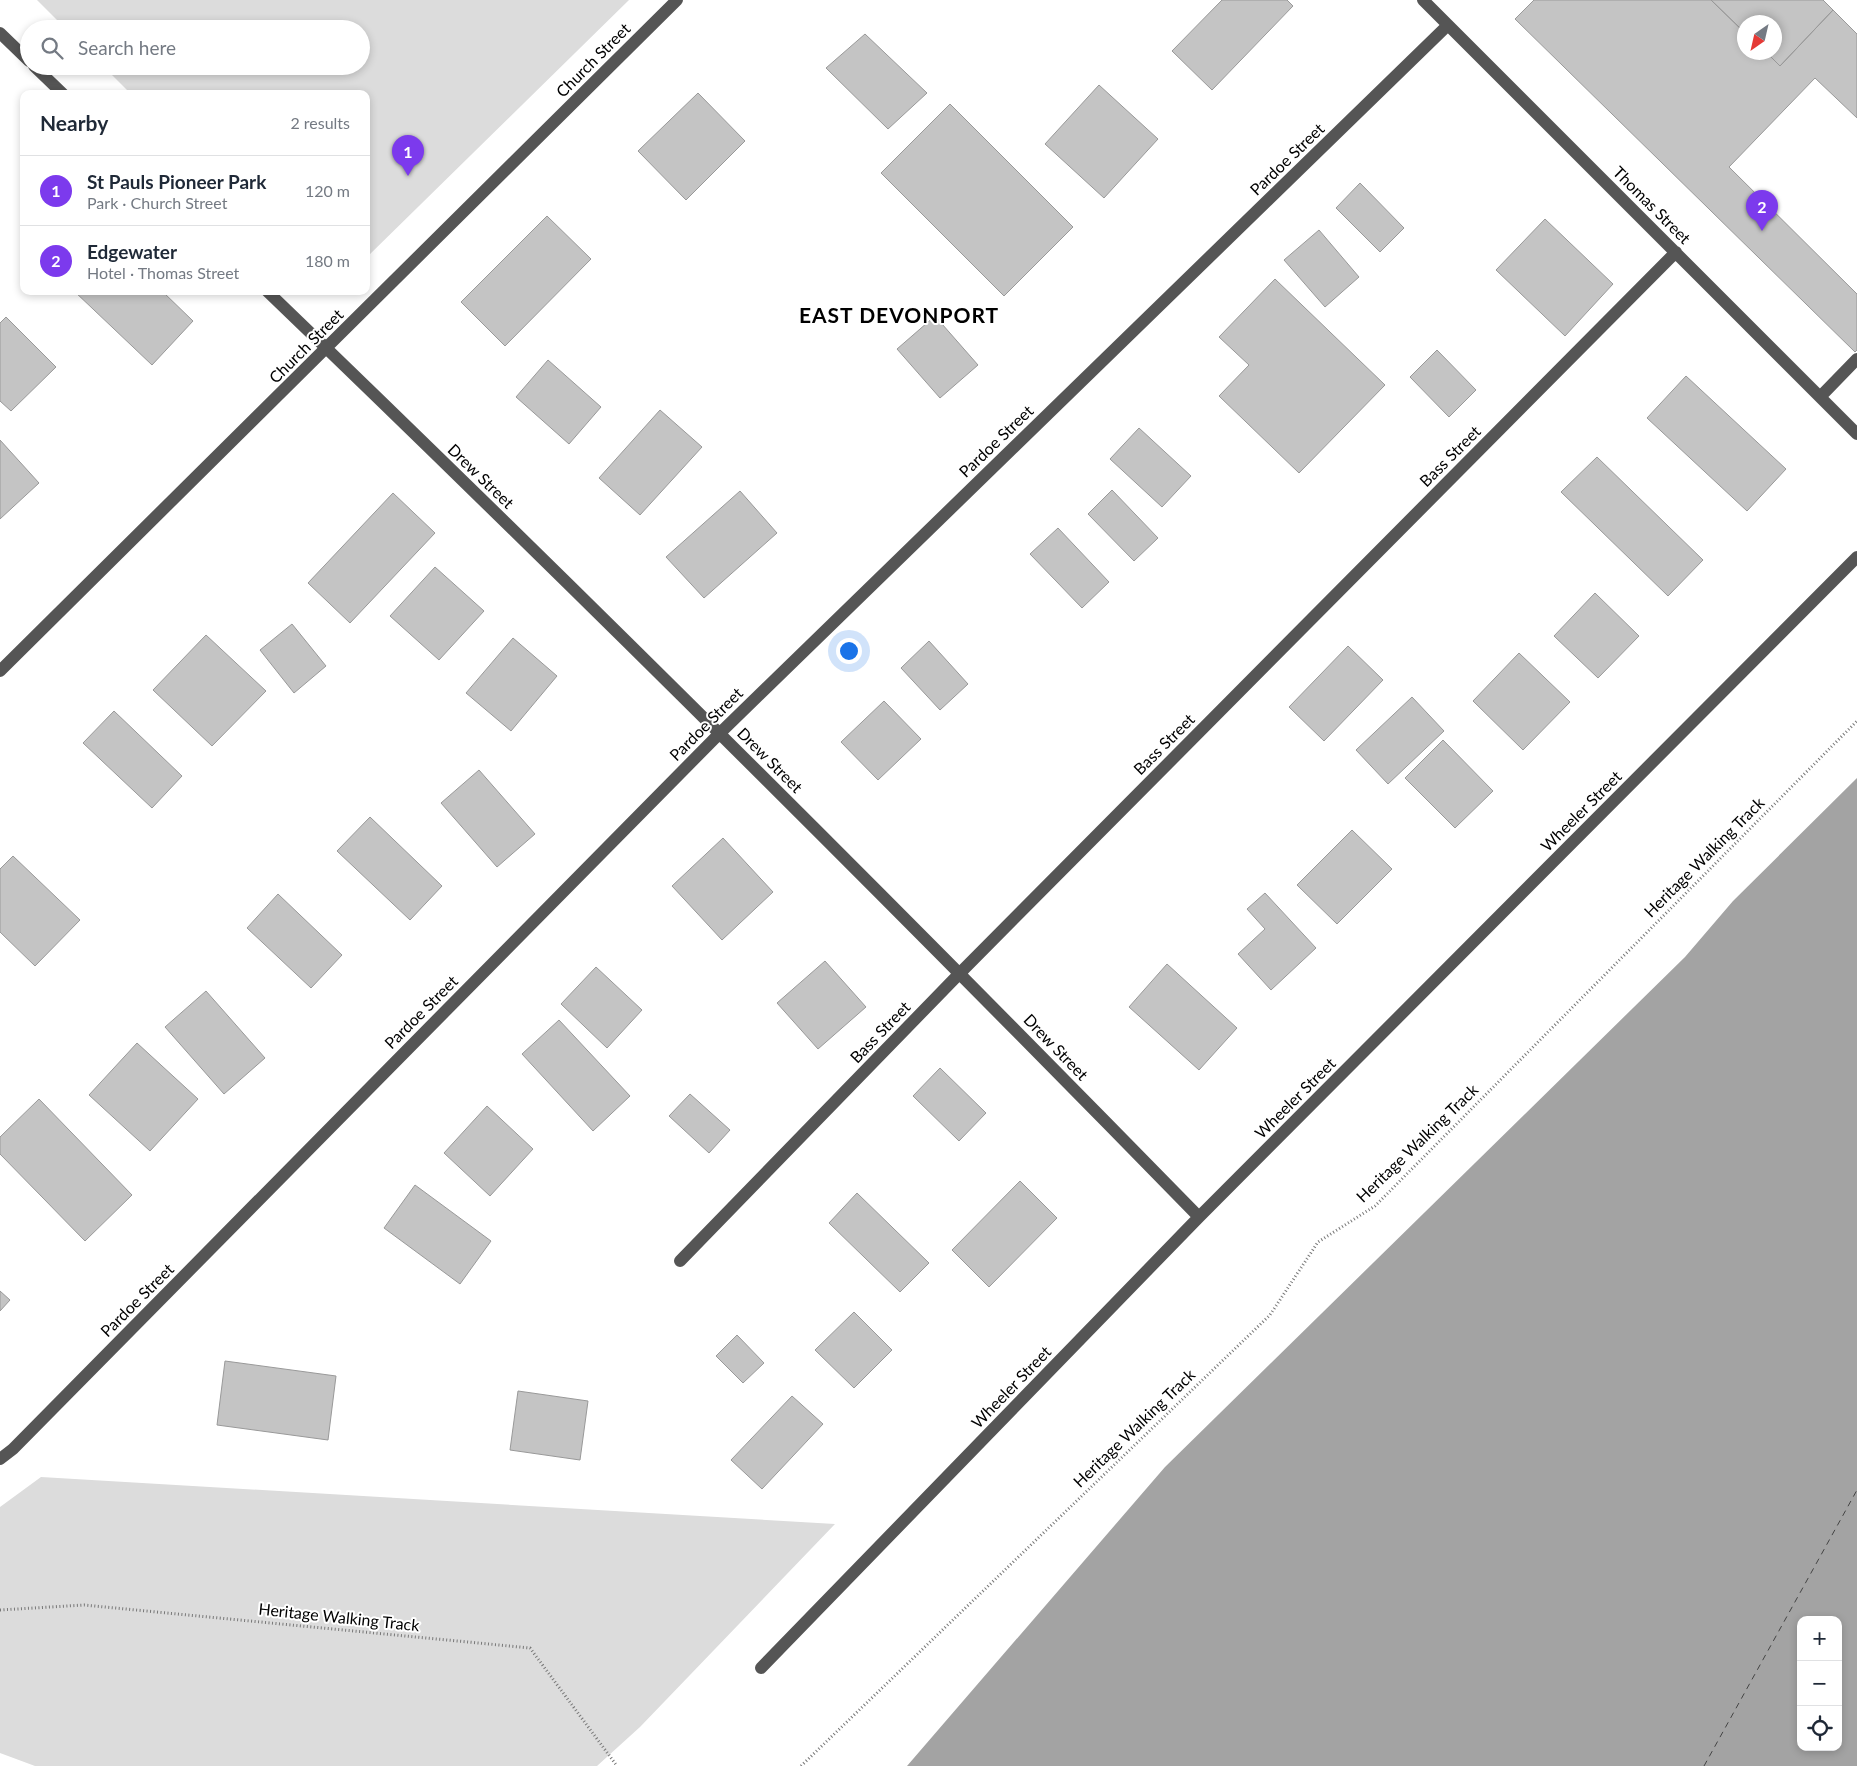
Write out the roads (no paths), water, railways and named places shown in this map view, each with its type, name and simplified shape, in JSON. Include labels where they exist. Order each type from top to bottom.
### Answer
[{"type":"street","name":"Church Street","points":[[0,671],[677,0]]},
{"type":"street","name":"Thomas Street","points":[[1423,0],[1857,434]]},
{"type":"street","name":"Pardoe Street","points":[[0,1459],[13,1449],[720,733],[1448,25]]},
{"type":"street","points":[[0,34],[20,53]]},
{"type":"street","points":[[43,75],[58,90]]},
{"type":"street","name":"Bass Street","points":[[680,1262],[960,972],[1676,252]]},
{"type":"street","name":"Drew Street","points":[[272,295],[720,733],[960,972],[1199,1217]]},
{"type":"street","points":[[1820,397],[1857,359]]},
{"type":"street","name":"Wheeler Street","points":[[760,1668],[1199,1217],[1857,557]]},
{"type":"place","name":"St Pauls Pioneer Park","points":[[408,176]]},
{"type":"place","name":"Edgewater","points":[[1762,231]]},
{"type":"district","name":"EAST DEVONPORT","points":[[899,316]]}]
